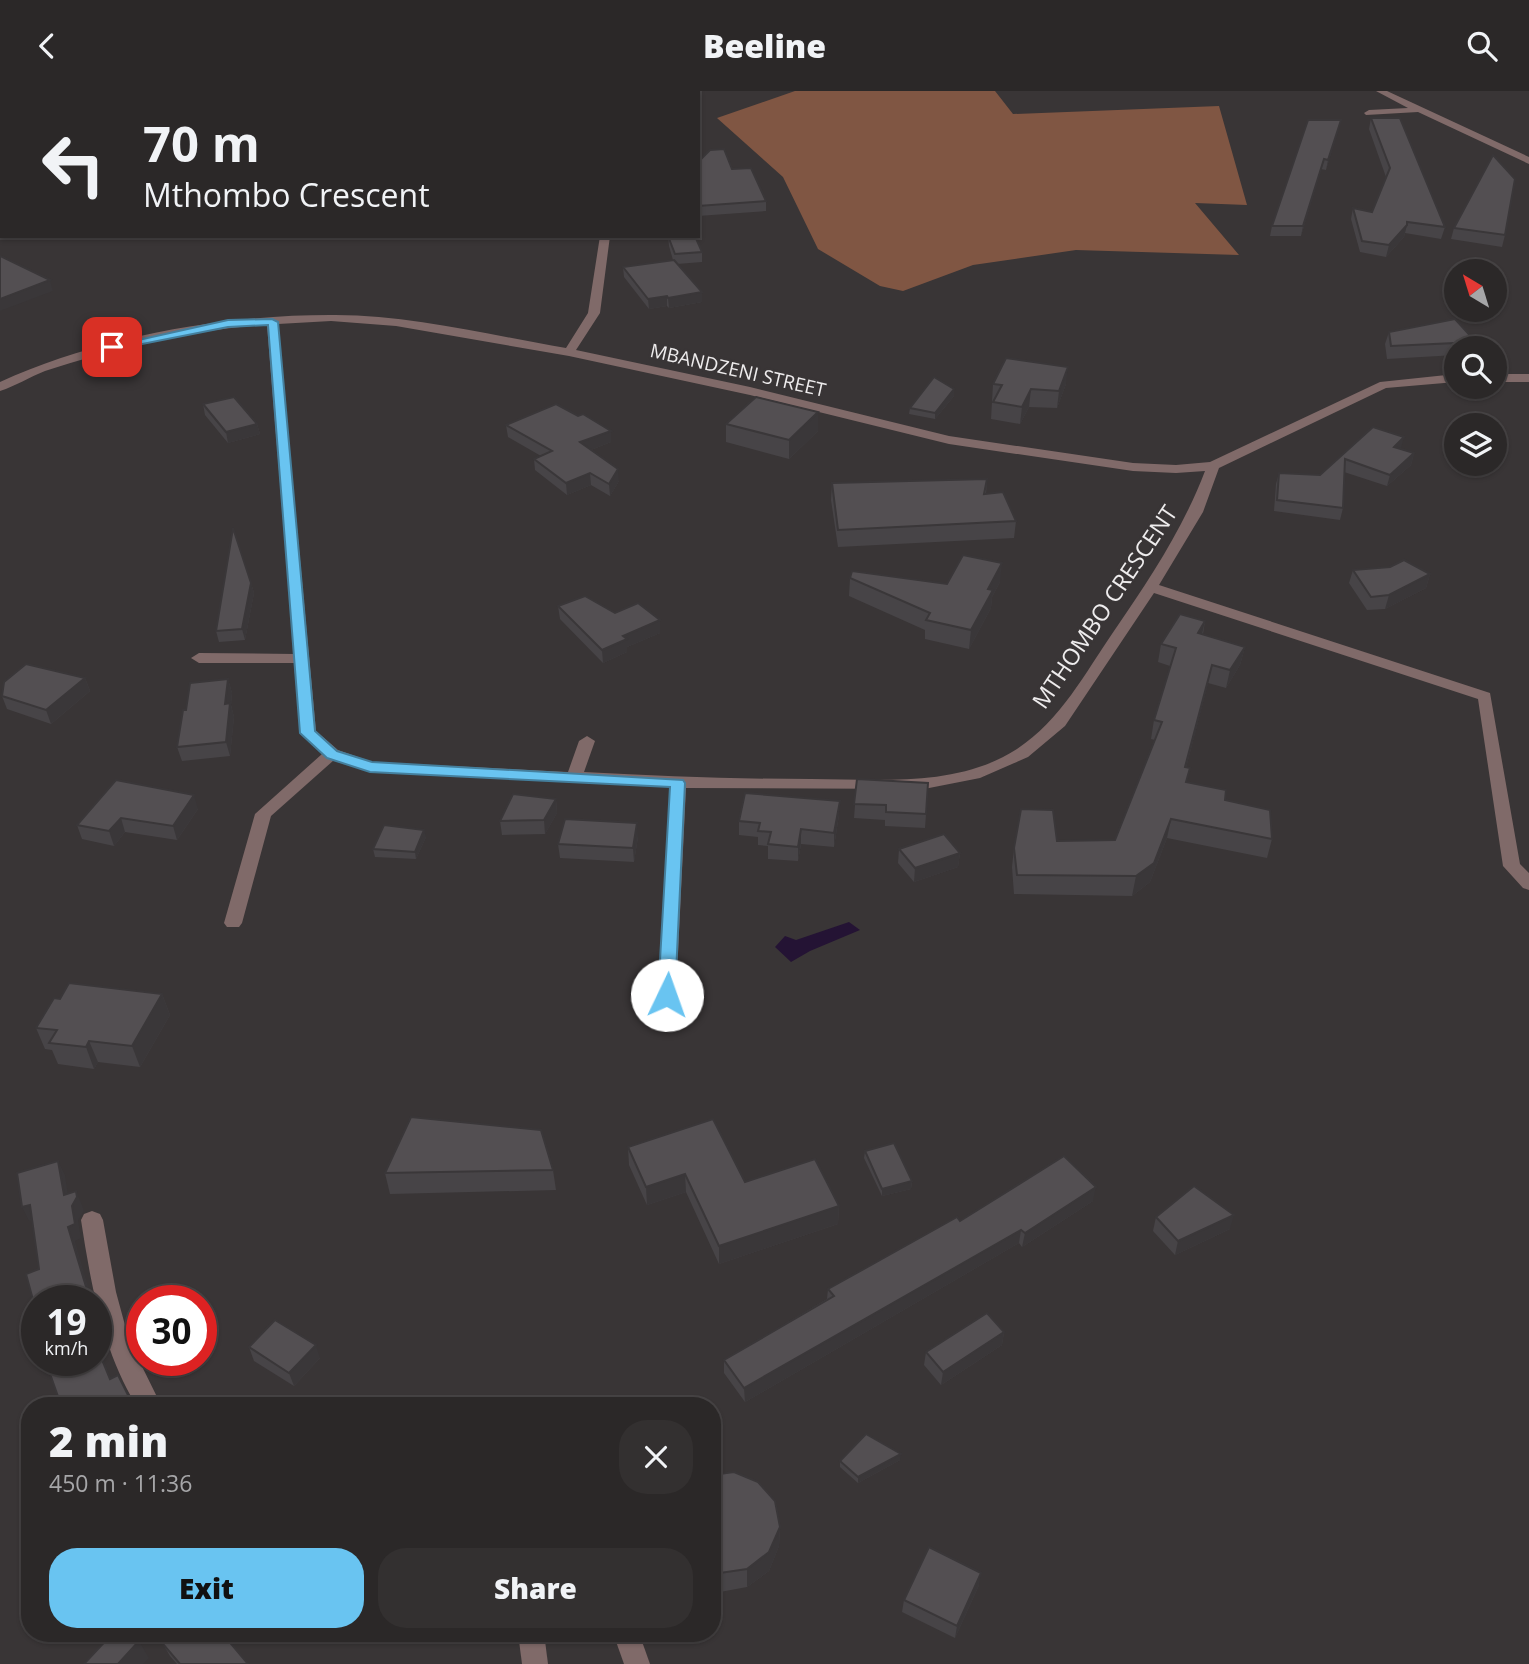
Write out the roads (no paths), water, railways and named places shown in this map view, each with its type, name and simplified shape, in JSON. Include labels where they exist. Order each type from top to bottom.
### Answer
[{"type":"street","points":[[1380,91],[1529,161]]},
{"type":"street","points":[[1369,113],[1420,110]]},
{"type":"street","points":[[569,352],[594,313],[606,238]]},
{"type":"street","name":"MBANDZENI STREET","points":[[0,387],[37,370],[112,347],[228,324],[331,318],[396,323],[569,352],[750,391],[949,440],[1133,467],[1176,470],[1213,466],[1357,396],[1384,386],[1444,379]]},
{"type":"street","name":"MTHOMBO CRESCENT","points":[[272,322],[308,733],[332,754],[370,767],[678,783],[924,783],[974,774],[1022,753],[1059,723],[1150,587],[1196,512],[1213,466]]},
{"type":"street","points":[[1507,378],[1529,378]]},
{"type":"street","points":[[1150,587],[1485,696],[1511,866],[1529,884]]},
{"type":"street","points":[[199,658],[301,659]]},
{"type":"street","points":[[574,778],[587,741]]},
{"type":"street","points":[[233,923],[263,814],[332,754]]},
{"type":"street","points":[[667,995],[678,783]]},
{"type":"street","points":[[92,1220],[101,1282],[120,1346],[144,1397]]},
{"type":"street","points":[[532,1642],[535,1664]]},
{"type":"street","points":[[629,1642],[638,1664]]}]
